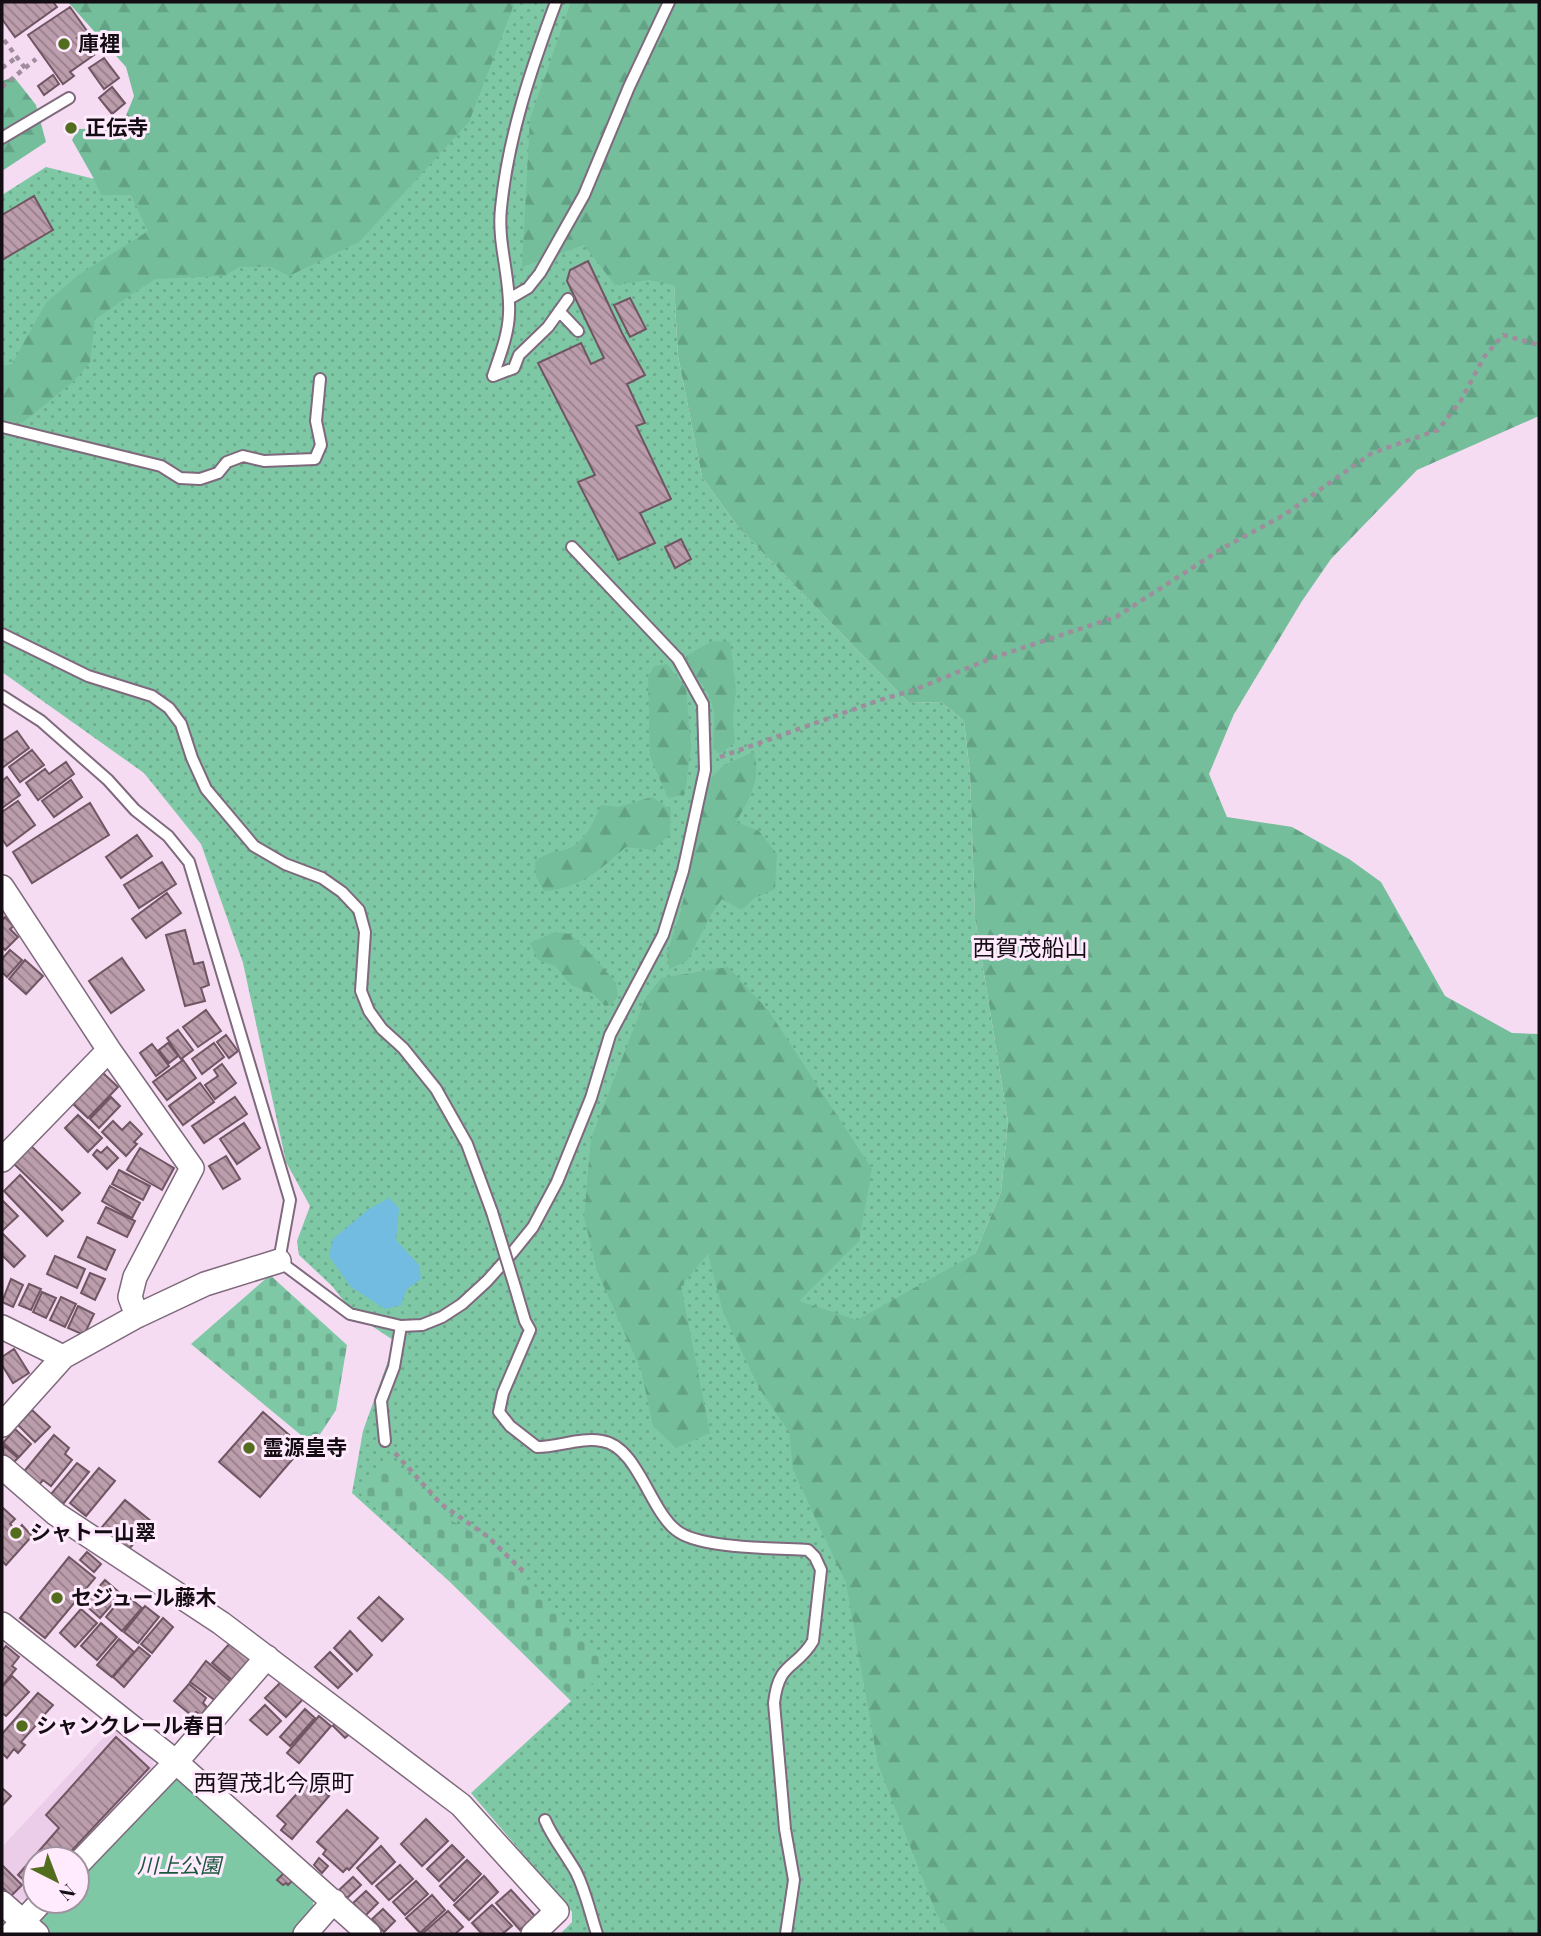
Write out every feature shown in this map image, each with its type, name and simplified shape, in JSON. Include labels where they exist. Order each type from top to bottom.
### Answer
[{"type":"street","points":[[2,887],[109,1050],[192,1168],[135,1277],[130,1297],[137,1316]]},
{"type":"street","points":[[2,1160],[109,1050]]},
{"type":"street","points":[[2,1425],[63,1357],[137,1316],[205,1284],[279,1261]]},
{"type":"street","points":[[2,1327],[63,1357]]},
{"type":"street","points":[[2,1467],[55,1514],[221,1623],[461,1805],[557,1911],[533,1934]]},
{"type":"street","points":[[2,1624],[176,1762],[369,1934]]},
{"type":"street","points":[[91,1850],[176,1762],[267,1657]]},
{"type":"street","points":[[305,1934],[334,1901]]},
{"type":"street","points":[[2,1903],[24,1930],[33,1915]]},
{"type":"lane","points":[[556,2],[521,103],[505,179],[500,211],[509,299],[507,337],[493,376],[514,368],[519,355],[548,327],[568,299]]},
{"type":"lane","points":[[509,299],[528,288],[540,273],[583,195],[669,2]]},
{"type":"lane","points":[[2,138],[69,99]]},
{"type":"lane","points":[[559,310],[578,331]]},
{"type":"lane","points":[[2,427],[161,466],[180,478],[200,479],[218,473],[228,461],[243,456],[264,461],[316,459],[321,445],[316,421],[320,379]]},
{"type":"lane","points":[[2,696],[41,721],[108,780],[135,810],[168,836],[189,862],[290,1200],[279,1261],[351,1314],[401,1326],[422,1325],[442,1317],[462,1304],[487,1281],[533,1227],[551,1193],[591,1098],[610,1035],[663,935],[683,871],[706,764],[703,704],[678,659],[572,547]]},
{"type":"lane","points":[[2,634],[88,676],[152,696],[169,708],[181,724],[206,789],[247,838],[285,864],[322,878],[342,892],[359,910],[365,932],[361,991],[369,1011],[436,1090],[467,1144],[530,1330],[503,1393],[499,1412],[510,1426],[537,1447],[602,1441],[616,1446],[631,1463],[676,1531],[693,1539],[724,1545],[808,1550],[815,1557],[821,1570],[813,1640],[809,1648],[782,1671],[776,1683],[774,1703],[785,1829],[794,1880],[786,1934]]},
{"type":"lane","points":[[385,1441],[381,1401],[394,1367],[401,1326]]},
{"type":"lane","points":[[545,1820],[576,1873],[597,1934]]},
{"type":"path","points":[[4,40],[24,68]]},
{"type":"path","points":[[2,68],[17,57]]},
{"type":"path","points":[[2,87],[36,59]]},
{"type":"path","points":[[706,764],[730,752],[880,699],[914,690],[992,658],[1116,617],[1223,548],[1284,516],[1371,453],[1438,430],[1460,402],[1484,357],[1503,335],[1539,345]]},
{"type":"path","points":[[385,1441],[441,1504],[487,1536],[526,1574]]},
{"type":"shaded area","points":[[116,1724],[152,1757],[154,1767],[80,1845],[21,1845],[21,1900],[17,1901],[2,1888],[2,1847]]},
{"type":"green space","points":[[68,2],[515,2],[469,122],[359,242],[289,276],[271,267],[239,267],[225,276],[155,279],[95,319],[90,363],[74,381],[22,423],[2,420],[2,366],[12,364],[46,303],[77,276],[148,231],[131,195],[101,195],[72,140],[78,129],[121,128],[134,96],[126,67]]},
{"type":"green space","points":[[480,2],[818,2],[674,285],[678,356],[702,477],[738,527],[909,703],[941,702],[964,721],[970,774],[975,918],[1008,1122],[1001,1192],[975,1254],[985,1934],[560,1934],[572,1922],[572,1912],[471,1793],[571,1701],[450,1582],[352,1493],[363,1431],[393,1340],[354,1314],[332,1286],[299,1255],[297,1241],[310,1206],[286,1162],[243,963],[201,844],[144,773],[2,672],[2,195],[46,167],[159,195]]},
{"type":"green space","points":[[571,2],[1539,2],[1539,416],[1417,470],[1331,559],[1302,601],[1234,714],[1209,774],[1227,817],[1292,827],[1349,859],[1381,882],[1445,996],[1512,1033],[1539,1034],[1539,1934],[951,1934],[937,1915],[878,1764],[846,1583],[793,1470],[789,1432],[759,1388],[723,1312],[708,1254],[681,1286],[710,1433],[676,1448],[653,1426],[641,1370],[597,1271],[584,1217],[591,1139],[645,999],[661,978],[728,967],[768,1010],[872,1169],[859,1241],[799,1301],[857,1320],[975,1254],[1001,1192],[1008,1122],[975,918],[970,774],[964,721],[941,702],[909,703],[738,527],[702,477],[678,356],[674,285],[649,280],[615,285],[584,245],[522,267],[530,119]]},
{"type":"green space","points":[[14,77],[36,105],[46,142],[2,171],[2,81]]},
{"type":"green space","points":[[712,641],[730,642],[736,689],[733,720],[735,743],[719,754],[713,748],[714,717],[709,695],[691,670],[686,656]]},
{"type":"green space","points":[[667,664],[686,688],[691,746],[685,794],[668,798],[650,756],[648,676],[655,666]]},
{"type":"green space","points":[[753,752],[756,770],[753,788],[736,822],[759,831],[777,854],[775,889],[755,898],[741,910],[722,899],[687,961],[669,969],[667,953],[681,911],[708,781],[724,765]]},
{"type":"green space","points":[[652,797],[671,810],[670,834],[653,850],[626,847],[580,882],[544,891],[536,877],[535,862],[545,855],[572,847],[582,839],[601,805],[618,807]]},
{"type":"green space","points":[[555,932],[570,934],[616,983],[618,996],[611,1005],[605,1006],[593,994],[571,985],[555,966],[538,960],[530,943]]},
{"type":"green space","points":[[270,1275],[347,1345],[336,1410],[313,1445],[191,1344]]},
{"type":"green space","points":[[389,1463],[445,1517],[484,1539],[606,1658],[592,1684],[571,1696],[359,1492]]},
{"type":"green space","name":"川上公園","points":[[182,1777],[313,1893],[313,1913],[293,1934],[50,1934],[43,1928],[41,1915],[91,1915],[91,1861],[166,1780]]},
{"type":"water","points":[[389,1198],[399,1208],[396,1240],[419,1265],[421,1279],[406,1290],[401,1305],[385,1309],[351,1287],[329,1256],[333,1239],[369,1209]]},
{"type":"building","points":[[2,2],[53,2],[57,7],[15,37],[2,19]]},
{"type":"building","name":"庫裡","points":[[70,7],[87,31],[77,38],[79,40],[87,34],[96,47],[91,51],[94,55],[70,72],[74,76],[63,84],[28,35]]},
{"type":"building","points":[[104,58],[119,78],[104,89],[89,68]]},
{"type":"building","points":[[53,75],[59,84],[44,95],[38,86]]},
{"type":"building","points":[[112,87],[125,103],[112,114],[99,98]]},
{"type":"building","points":[[34,196],[53,230],[2,260],[2,215]]},
{"type":"building","points":[[588,261],[645,375],[627,384],[645,423],[636,426],[671,499],[640,513],[655,543],[618,560],[578,482],[595,475],[538,363],[581,343],[591,364],[604,358],[567,281],[570,270]]},
{"type":"building","points":[[630,298],[646,329],[630,337],[614,305]]},
{"type":"building","points":[[681,539],[691,559],[675,568],[665,547]]},
{"type":"building","points":[[17,731],[29,748],[2,768],[2,741]]},
{"type":"building","points":[[32,750],[44,765],[20,782],[9,767]]},
{"type":"building","points":[[66,762],[74,774],[38,800],[26,783],[45,769],[49,774]]},
{"type":"building","points":[[7,777],[20,795],[2,808],[2,781]]},
{"type":"building","points":[[71,780],[82,797],[54,817],[42,801]]},
{"type":"building","points":[[18,801],[35,825],[7,846],[2,839],[2,812]]},
{"type":"building","points":[[90,803],[109,835],[32,883],[13,852]]},
{"type":"building","points":[[137,835],[152,856],[121,878],[106,857]]},
{"type":"building","points":[[162,862],[176,884],[139,908],[124,885]]},
{"type":"building","points":[[167,893],[181,913],[146,938],[132,919]]},
{"type":"building","points":[[5,917],[14,926],[10,929],[18,937],[5,950],[2,947],[2,920]]},
{"type":"building","points":[[185,930],[194,964],[203,962],[209,985],[201,988],[205,1001],[185,1006],[166,935]]},
{"type":"building","points":[[10,950],[22,960],[7,977],[2,972],[2,959]]},
{"type":"building","points":[[122,958],[144,990],[111,1013],[89,981]]},
{"type":"building","points":[[25,960],[43,976],[26,994],[9,979]]},
{"type":"building","points":[[206,1010],[221,1031],[198,1047],[183,1027]]},
{"type":"building","points":[[178,1030],[193,1050],[181,1059],[167,1038]]},
{"type":"building","points":[[226,1035],[238,1051],[229,1058],[217,1042]]},
{"type":"building","points":[[168,1043],[178,1056],[169,1063],[159,1050]]},
{"type":"building","points":[[214,1043],[224,1057],[202,1074],[192,1059]]},
{"type":"building","points":[[152,1044],[169,1066],[156,1076],[140,1053]]},
{"type":"building","points":[[183,1060],[196,1078],[167,1100],[153,1082]]},
{"type":"building","points":[[222,1064],[236,1083],[215,1099],[205,1085],[218,1076],[214,1070]]},
{"type":"building","points":[[103,1073],[118,1087],[88,1118],[73,1104]]},
{"type":"building","points":[[200,1083],[214,1102],[183,1125],[169,1106]]},
{"type":"building","points":[[111,1097],[120,1106],[99,1128],[90,1119]]},
{"type":"building","points":[[235,1097],[247,1114],[204,1143],[192,1126]]},
{"type":"building","points":[[78,1115],[102,1138],[88,1152],[65,1128]]},
{"type":"building","points":[[113,1121],[122,1130],[130,1122],[142,1134],[126,1156],[102,1132]]},
{"type":"building","points":[[244,1123],[260,1148],[237,1164],[220,1139]]},
{"type":"building","points":[[30,1145],[80,1193],[62,1210],[13,1163]]},
{"type":"building","points":[[107,1147],[118,1158],[107,1169],[93,1155],[97,1150],[101,1153]]},
{"type":"building","points":[[140,1148],[174,1168],[162,1190],[127,1170]]},
{"type":"building","points":[[226,1156],[240,1179],[223,1189],[209,1166]]},
{"type":"building","points":[[119,1170],[150,1186],[143,1200],[112,1184]]},
{"type":"building","points":[[20,1175],[63,1221],[47,1236],[4,1191]]},
{"type":"building","points":[[110,1186],[140,1203],[132,1218],[102,1201]]},
{"type":"building","points":[[2,1200],[18,1216],[2,1231]]},
{"type":"building","points":[[106,1207],[135,1221],[127,1237],[98,1223]]},
{"type":"building","points":[[2,1233],[25,1256],[14,1267],[2,1255]]},
{"type":"building","points":[[87,1237],[115,1250],[106,1270],[78,1257]]},
{"type":"building","points":[[55,1256],[85,1269],[77,1288],[47,1274]]},
{"type":"building","points":[[90,1273],[105,1279],[95,1300],[81,1293]]},
{"type":"building","points":[[11,1279],[23,1285],[13,1307],[2,1302]]},
{"type":"building","points":[[29,1284],[41,1289],[31,1310],[19,1305]]},
{"type":"building","points":[[42,1292],[56,1298],[46,1318],[33,1312]]},
{"type":"building","points":[[61,1297],[76,1304],[65,1327],[50,1320]]},
{"type":"building","points":[[78,1306],[94,1314],[84,1335],[68,1328]]},
{"type":"building","points":[[14,1349],[29,1373],[13,1383],[2,1365],[2,1357]]},
{"type":"building","points":[[32,1410],[50,1427],[35,1442],[18,1425]]},
{"type":"building","points":[[263,1412],[303,1447],[260,1497],[219,1462]]},
{"type":"building","points":[[15,1429],[31,1444],[19,1457],[3,1443]]},
{"type":"building","points":[[54,1435],[69,1448],[65,1454],[72,1460],[51,1486],[43,1480],[37,1487],[22,1474]]},
{"type":"building","points":[[4,1446],[18,1458],[11,1465],[2,1456]]},
{"type":"building","points":[[77,1463],[89,1472],[63,1504],[51,1494]]},
{"type":"building","points":[[99,1468],[115,1481],[86,1516],[70,1503]]},
{"type":"building","points":[[125,1500],[152,1522],[129,1549],[102,1527]]},
{"type":"building","name":"シャトー山翠","points":[[2,1507],[15,1519],[10,1524],[17,1531],[22,1525],[32,1536],[6,1565],[2,1561]]},
{"type":"building","points":[[87,1552],[101,1564],[94,1572],[80,1560]]},
{"type":"building","name":"セジュール藤木","points":[[69,1557],[95,1578],[45,1638],[20,1618]]},
{"type":"building","points":[[105,1580],[121,1594],[100,1618],[84,1604]]},
{"type":"building","points":[[125,1594],[142,1608],[122,1631],[106,1617]]},
{"type":"building","points":[[379,1597],[403,1619],[382,1641],[358,1618]]},
{"type":"building","points":[[145,1606],[159,1617],[138,1643],[124,1632]]},
{"type":"building","points":[[81,1609],[97,1623],[75,1647],[60,1633]]},
{"type":"building","points":[[163,1618],[173,1627],[152,1653],[141,1644]]},
{"type":"building","points":[[101,1623],[117,1637],[97,1660],[81,1646]]},
{"type":"building","points":[[350,1631],[372,1655],[357,1671],[334,1648]]},
{"type":"building","points":[[119,1639],[134,1652],[112,1677],[97,1665]]},
{"type":"building","points":[[230,1643],[254,1661],[239,1686],[212,1663]]},
{"type":"building","points":[[6,1646],[19,1657],[12,1666],[16,1669],[2,1686],[2,1651]]},
{"type":"building","points":[[139,1647],[150,1656],[124,1687],[113,1677]]},
{"type":"building","points":[[330,1652],[352,1674],[338,1688],[315,1667]]},
{"type":"building","points":[[206,1661],[231,1682],[216,1701],[190,1682]]},
{"type":"building","points":[[12,1676],[29,1692],[6,1716],[2,1713],[2,1687]]},
{"type":"building","points":[[287,1676],[307,1695],[286,1717],[265,1698]]},
{"type":"building","points":[[189,1684],[206,1698],[203,1703],[207,1707],[201,1715],[196,1712],[192,1716],[174,1701]]},
{"type":"building","name":"シャンクレール春日","points":[[38,1693],[53,1705],[44,1715],[48,1719],[41,1727],[37,1724],[21,1742],[25,1745],[18,1753],[14,1749],[7,1758],[2,1753],[2,1734]]},
{"type":"building","points":[[265,1705],[281,1721],[267,1735],[250,1720]]},
{"type":"building","points":[[305,1709],[315,1718],[290,1746],[280,1737]]},
{"type":"building","points":[[319,1716],[331,1726],[299,1763],[287,1753]]},
{"type":"building","points":[[341,1717],[354,1730],[345,1738],[333,1726]]},
{"type":"building","points":[[116,1737],[149,1768],[77,1845],[44,1845],[59,1828],[46,1815]]},
{"type":"building","points":[[310,1779],[329,1796],[292,1839],[281,1830],[286,1824],[277,1816]]},
{"type":"building","points":[[2,1788],[11,1796],[2,1806]]},
{"type":"building","points":[[347,1810],[378,1838],[349,1870],[347,1868],[343,1872],[323,1854],[326,1850],[317,1842]]},
{"type":"building","points":[[426,1819],[448,1841],[422,1866],[401,1844]]},
{"type":"building","points":[[452,1845],[464,1857],[439,1881],[427,1869]]},
{"type":"building","points":[[381,1846],[395,1862],[372,1884],[357,1868]]},
{"type":"building","points":[[319,1858],[328,1866],[322,1873],[314,1865]]},
{"type":"building","points":[[467,1860],[481,1874],[454,1901],[440,1886]]},
{"type":"building","points":[[2,1865],[21,1886],[11,1896],[2,1887]]},
{"type":"building","points":[[400,1865],[413,1879],[389,1900],[376,1886]]},
{"type":"building","points":[[285,1872],[293,1880],[288,1885],[277,1880]]},
{"type":"building","points":[[484,1876],[498,1892],[469,1920],[454,1905]]},
{"type":"building","points":[[353,1877],[361,1885],[347,1898],[339,1890]]},
{"type":"building","points":[[416,1881],[428,1894],[405,1915],[393,1902]]},
{"type":"building","points":[[511,1890],[535,1916],[520,1930],[496,1903]]},
{"type":"building","points":[[366,1891],[378,1903],[365,1916],[353,1903]]},
{"type":"building","points":[[432,1895],[445,1910],[420,1933],[406,1918]]},
{"type":"building","points":[[492,1905],[512,1926],[502,1934],[482,1934],[472,1923]]},
{"type":"building","points":[[383,1909],[395,1921],[384,1932],[372,1919]]},
{"type":"building","points":[[448,1911],[463,1927],[455,1934],[422,1934]]},
{"type":"place","name":"庫裡","points":[[64,44]]},
{"type":"place","name":"正伝寺","points":[[71,128]]},
{"type":"place","name":"霊源皇寺","points":[[249,1448]]},
{"type":"place","name":"シャトー山翠","points":[[16,1533]]},
{"type":"place","name":"セジュール藤木","points":[[57,1598]]},
{"type":"place","name":"シャンクレール春日","points":[[22,1726]]},
{"type":"district","name":"西賀茂船山","points":[[1030,948]]},
{"type":"district","name":"西賀茂北今原町","points":[[274,1783]]}]
